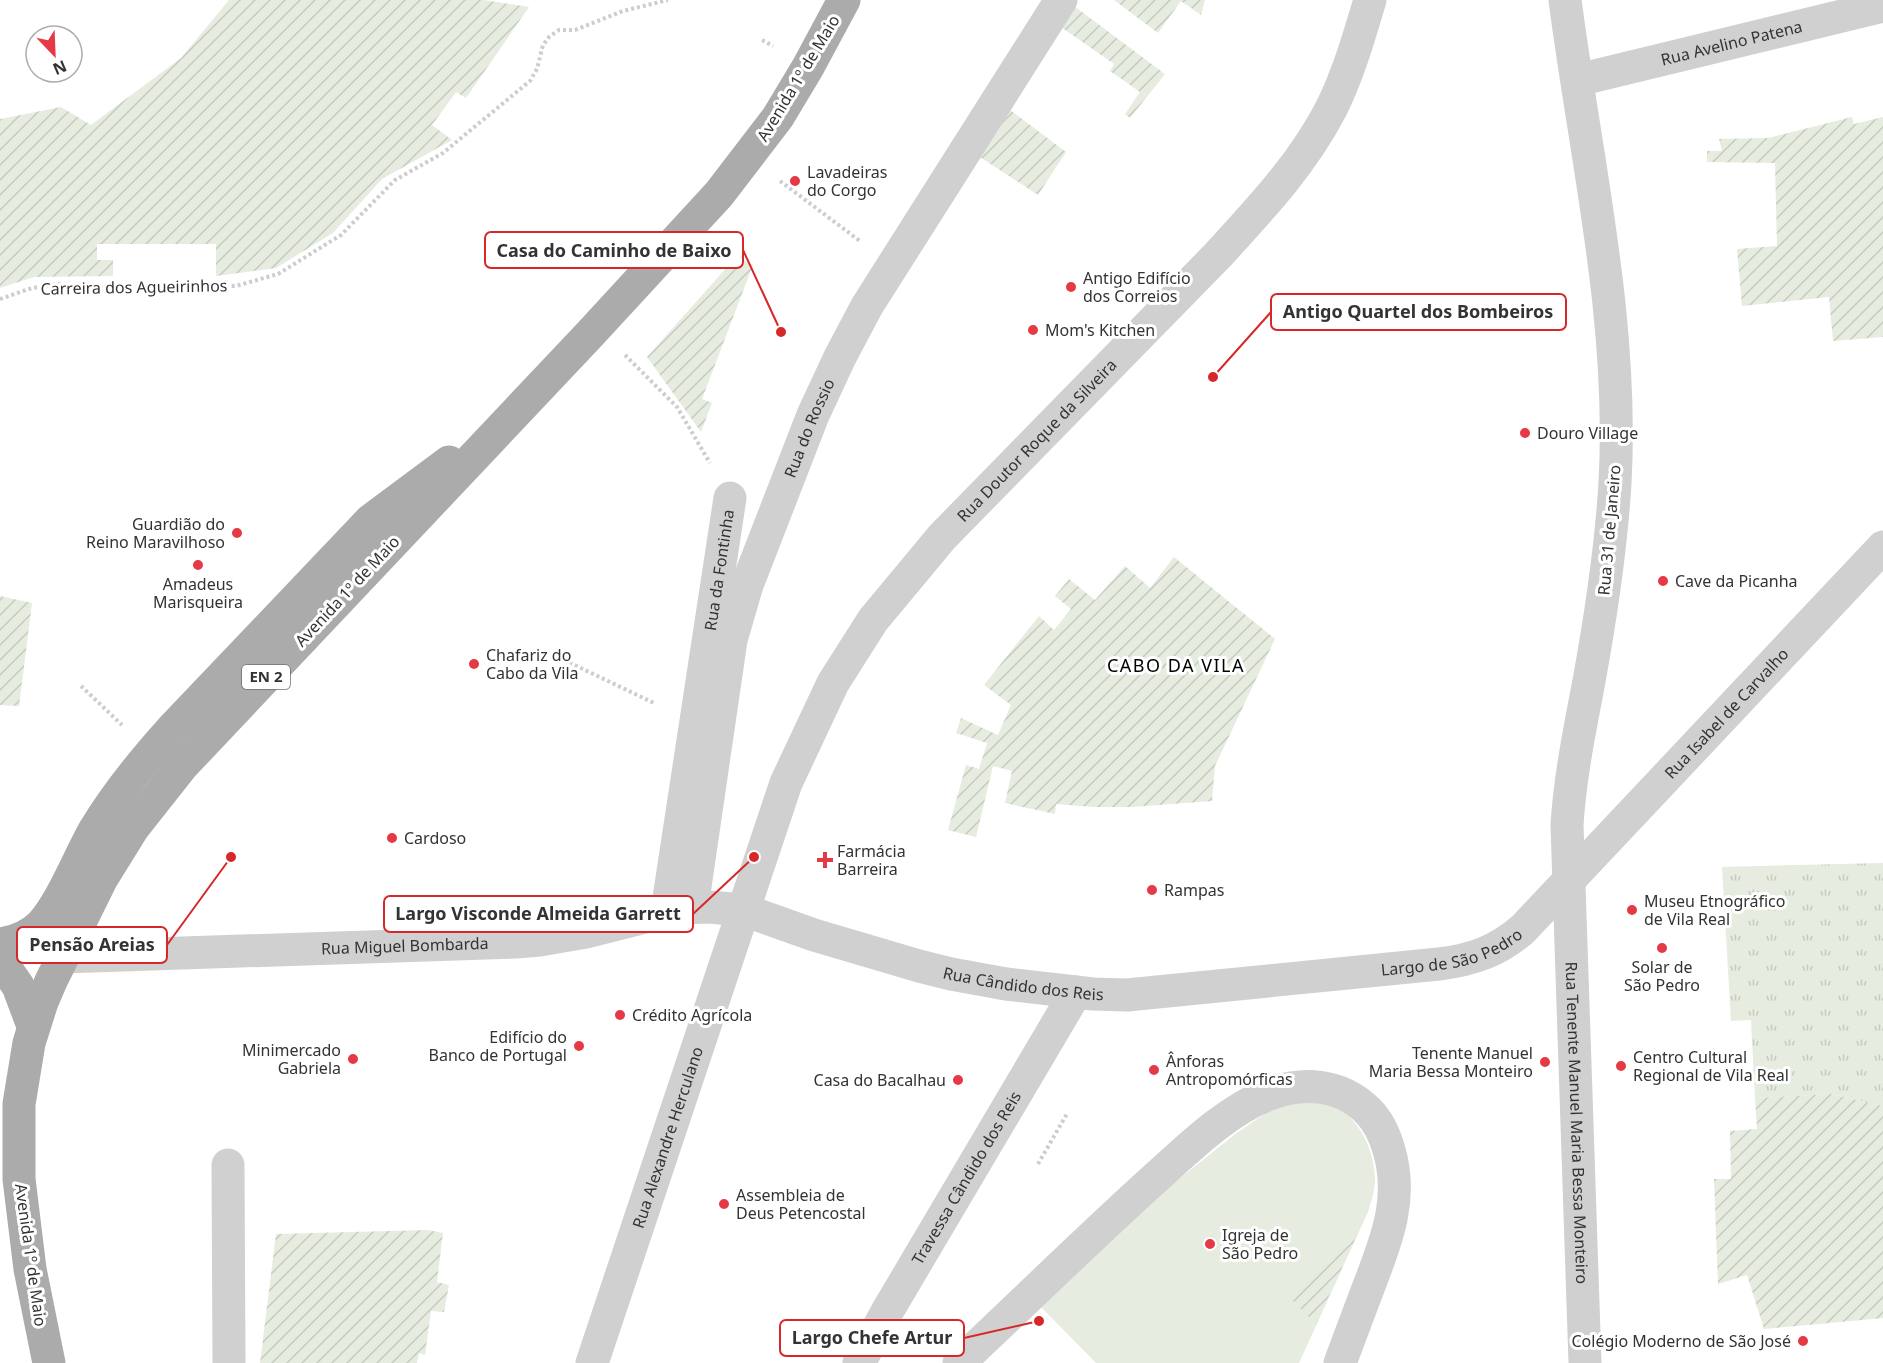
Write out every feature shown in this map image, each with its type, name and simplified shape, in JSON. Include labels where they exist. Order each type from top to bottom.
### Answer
[{"type":"main road","name":"Avenida 1º de Maio","points":[[49,1363],[30,1269],[20,1179],[19,1104],[24,1064],[33,1026],[42,1002],[102,878],[148,808],[182,766],[679,239],[741,168],[793,93],[844,0]]},
{"type":"main road","points":[[0,944],[20,939],[41,924],[58,899],[97,826],[139,766],[349,541],[383,510],[505,424]]},
{"type":"main road","points":[[0,960],[18,986],[33,1026]]},
{"type":"street","name":"Rua do Rossio","points":[[679,909],[740,604],[822,394],[853,331],[892,265],[1061,0]]},
{"type":"street","name":"Rua Doutor Roque da Silveira","points":[[744,910],[786,783],[821,706],[859,641],[942,537],[1218,255],[1282,183],[1306,150],[1332,107],[1350,62],[1370,0]]},
{"type":"street","name":"Rua 31 de Janeiro","points":[[1565,0],[1612,321],[1617,419],[1615,484],[1604,591],[1569,795],[1567,834],[1569,880]]},
{"type":"street","name":"Rua Avelino Patena","points":[[1578,80],[1883,6]]},
{"type":"street","name":"Rua da Fontinha","points":[[679,909],[730,498]]},
{"type":"street","name":"Rua Isabel de Carvalho","points":[[1569,880],[1883,547]]},
{"type":"street","name":"Largo de São Pedro","points":[[1311,977],[1450,963],[1482,955],[1509,942],[1569,880]]},
{"type":"street","name":"Rua Tenente Manuel Maria Bessa Monteiro","points":[[1569,880],[1585,1363]]},
{"type":"street","name":"Rua Miguel Bombarda","points":[[63,957],[516,942],[586,932],[679,909],[710,907],[744,910]]},
{"type":"street","name":"Rua Cândido dos Reis","points":[[744,910],[814,935],[919,966],[981,980],[1076,992],[1127,994],[1311,977]]},
{"type":"street","name":"Rua Alexandre Herculano","points":[[592,1363],[744,910]]},
{"type":"street","name":"Travessa Cândido dos Reis","points":[[859,1363],[1076,992]]},
{"type":"street","points":[[959,1363],[1137,1195],[1230,1115],[1266,1095],[1303,1085],[1325,1087],[1356,1100],[1370,1112],[1387,1143],[1396,1184],[1395,1203],[1386,1242],[1340,1363]]},
{"type":"street","points":[[228,1165],[229,1363]]},
{"type":"path","name":"Carreira dos Agueirinhos","points":[[0,299],[32,288],[57,284],[111,288],[236,286],[278,274],[341,235],[395,180],[443,153],[530,81],[537,69],[543,45],[549,37],[559,30],[575,30],[623,12],[668,0]]},
{"type":"path","points":[[778,179],[892,265]]},
{"type":"path","name":"Rua da Fontinha","points":[[622,352],[677,407],[730,498]]},
{"type":"path","points":[[564,660],[666,709]]},
{"type":"path","points":[[81,686],[117,719]]},
{"type":"path","points":[[1038,1164],[1068,1112]]},
{"type":"green space","points":[[229,0],[483,0],[529,7],[466,98],[456,92],[432,125],[452,140],[382,179],[333,233],[276,268],[216,276],[216,244],[97,244],[97,260],[113,260],[113,276],[34,277],[0,288],[0,119],[61,107],[91,125],[181,58]]},
{"type":"green space","points":[[1114,0],[1205,0],[1201,15],[1181,1],[1158,33]]},
{"type":"green space","points":[[1074,6],[1165,74],[1130,118],[1125,114],[1140,92],[1110,71],[1114,64],[1061,27]]},
{"type":"green space","points":[[1010,110],[1066,152],[1038,195],[980,157]]},
{"type":"green space","points":[[1852,117],[1854,124],[1883,117],[1883,337],[1833,341],[1829,297],[1742,306],[1737,249],[1777,246],[1775,163],[1707,162],[1707,151],[1722,151],[1719,139],[1768,138]]},
{"type":"green space","points":[[736,257],[753,265],[702,399],[712,403],[701,432],[647,357]]},
{"type":"green space","points":[[1174,557],[1275,639],[1215,766],[1212,801],[1132,807],[1056,804],[1055,814],[1005,803],[1012,771],[993,766],[976,837],[948,830],[966,765],[979,769],[987,743],[956,733],[961,718],[998,735],[1011,705],[984,685],[1039,616],[1054,630],[1071,609],[1055,596],[1069,579],[1095,600],[1125,566],[1150,588]]},
{"type":"green space","points":[[0,596],[32,603],[19,706],[0,705]]},
{"type":"green space","points":[[1883,863],[1883,1106],[1832,1094],[1755,1098],[1751,1020],[1731,1021],[1722,867]]},
{"type":"green space","points":[[1832,1094],[1883,1106],[1883,1318],[1764,1329],[1747,1275],[1718,1284],[1714,1179],[1731,1179],[1730,1131],[1757,1129],[1755,1098]]},
{"type":"green space","points":[[1306,1098],[1326,1103],[1346,1113],[1360,1129],[1372,1159],[1375,1180],[1368,1212],[1299,1363],[1096,1363],[1040,1306],[1123,1224],[1234,1135],[1267,1112]]},
{"type":"green space","points":[[1363,1222],[1316,1324],[1288,1296]]},
{"type":"green space","points":[[428,1230],[443,1233],[437,1282],[449,1285],[444,1312],[431,1311],[425,1355],[419,1353],[417,1363],[260,1363],[276,1234]]},
{"type":"place","name":"Lavadeiras do Corgo","points":[[795,181]]},
{"type":"place","name":"Antigo Edifício dos Correios","points":[[1071,287]]},
{"type":"place","name":"Mom's Kitchen","points":[[1033,330]]},
{"type":"place","name":"Casa do Caminho de Baixo","points":[[781,332]]},
{"type":"place","name":"Antigo Quartel dos Bombeiros","points":[[1213,377]]},
{"type":"place","name":"Douro Village","points":[[1525,433]]},
{"type":"place","name":"Guardião do Reino Maravilhoso","points":[[237,533]]},
{"type":"place","name":"Amadeus Marisqueira","points":[[198,565]]},
{"type":"place","name":"Cave da Picanha","points":[[1663,581]]},
{"type":"place","name":"Chafariz do Cabo da Vila","points":[[474,664]]},
{"type":"place","name":"Cardoso","points":[[392,838]]},
{"type":"place","name":"Pensão Areias","points":[[231,857]]},
{"type":"place","name":"Largo Visconde Almeida Garrett","points":[[754,857]]},
{"type":"place","name":"Farmácia Barreira","points":[[825,860]]},
{"type":"place","name":"Rampas","points":[[1152,890]]},
{"type":"place","name":"Museu Etnográfico de Vila Real","points":[[1632,910]]},
{"type":"place","name":"Solar de São Pedro","points":[[1662,948]]},
{"type":"place","name":"Crédito Agrícola","points":[[620,1015]]},
{"type":"place","name":"Edifício do Banco de Portugal","points":[[579,1046]]},
{"type":"place","name":"Minimercado Gabriela","points":[[353,1059]]},
{"type":"place","name":"Tenente Manuel Maria Bessa Monteiro","points":[[1545,1062]]},
{"type":"place","name":"Centro Cultural Regional de Vila Real","points":[[1621,1066]]},
{"type":"place","name":"Ânforas Antropomórficas","points":[[1154,1070]]},
{"type":"place","name":"Casa do Bacalhau","points":[[958,1080]]},
{"type":"place","name":"Assembleia de Deus Petencostal","points":[[724,1204]]},
{"type":"place","name":"Igreja de São Pedro","points":[[1210,1244]]},
{"type":"place","name":"Largo Chefe Artur","points":[[1039,1321]]},
{"type":"place","name":"Colégio Moderno de São José","points":[[1803,1341]]},
{"type":"district","name":"CABO DA VILA","points":[[1176,666]]}]
